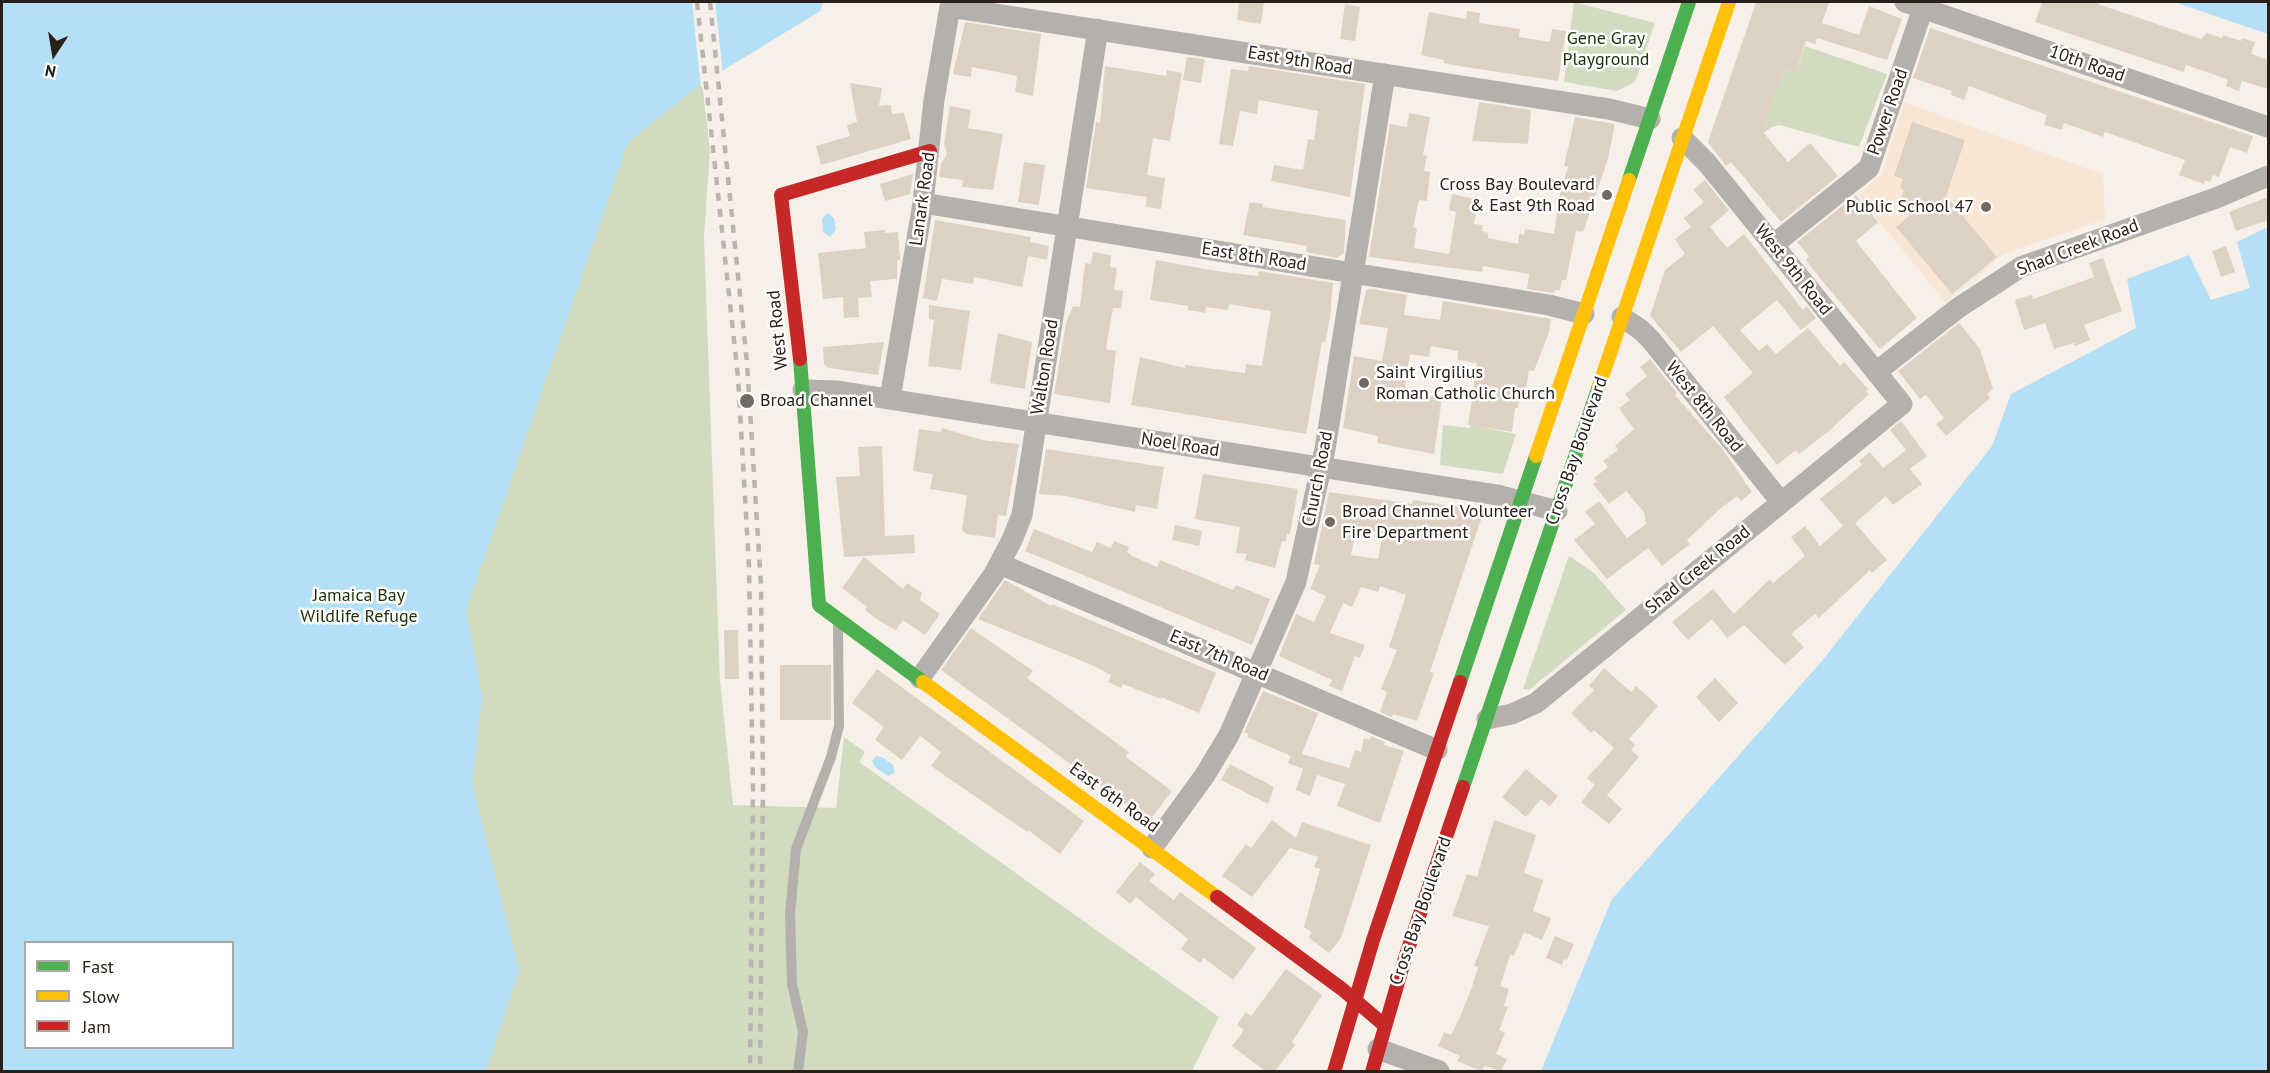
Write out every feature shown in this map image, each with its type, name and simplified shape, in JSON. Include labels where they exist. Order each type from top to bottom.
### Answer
[{"type":"main road","name":"Cross Bay Boulevard","points":[[1334,1071],[1354,998],[1689,2]]},
{"type":"main road","name":"Cross Bay Boulevard","points":[[1372,1071],[1384,1025],[1729,2]]},
{"type":"main road","name":"West Road","points":[[819,605],[803,390],[782,195],[930,151]]},
{"type":"main road","name":"East 6th Road","points":[[819,605],[1354,998],[1384,1025]]},
{"type":"street","name":"East 9th Road","points":[[946,4],[1609,109],[1650,119]]},
{"type":"street","name":"Lanark Road","points":[[890,399],[923,203],[946,4]]},
{"type":"street","name":"10th Road","points":[[1914,5],[2268,127]]},
{"type":"street","name":"Power Road","points":[[1773,245],[1869,168],[1914,5]]},
{"type":"street","name":"Walton Road","points":[[920,678],[1000,564],[1022,515],[1098,29]]},
{"type":"street","name":"Church Road","points":[[1152,848],[1222,748],[1258,672],[1296,582],[1320,467],[1385,74]]},
{"type":"street","name":"West 9th Road","points":[[1682,138],[1707,163],[1902,404]]},
{"type":"street","name":"Shad Creek Road","points":[[1876,372],[1942,320],[2021,267],[2216,198],[2268,176]]},
{"type":"street","name":"East 8th Road","points":[[923,203],[1549,305],[1584,314]]},
{"type":"street","name":"West 8th Road","points":[[1622,317],[1651,340],[1781,502]]},
{"type":"street","name":"Noel Road","points":[[803,390],[830,390],[1320,467],[1521,501],[1557,511]]},
{"type":"street","name":"Shad Creek Road","points":[[1487,719],[1512,714],[1536,703],[1902,404]]},
{"type":"street","name":"East 7th Road","points":[[1000,564],[1437,750]]},
{"type":"street","name":"Cross Bay Boulevard","points":[[1320,1071],[1341,1042]]},
{"type":"street","points":[[1378,1049],[1439,1071]]},
{"type":"lane","points":[[798,1071],[803,1032],[792,984],[790,914],[796,849],[831,756],[839,726],[838,619]]},
{"type":"shaded area","name":"Public School 47","points":[[1904,102],[2103,174],[2105,219],[2004,254],[1945,302],[1858,195],[1882,174]]},
{"type":"green space","name":"Jamaica Bay Wildlife Refuge","points":[[2,2],[823,2],[820,11],[702,83],[710,151],[704,237],[720,680],[733,805],[836,808],[844,737],[865,752],[859,762],[1219,1017],[1192,1071],[2,1072]]},
{"type":"green space","name":"Gene Gray Playground","points":[[1574,2],[1655,23],[1635,82],[1617,91],[1564,82]]},
{"type":"green space","points":[[1805,46],[1887,74],[1859,147],[1779,125],[1770,128],[1764,125],[1771,80],[1779,82],[1784,69],[1796,73]]},
{"type":"green space","points":[[1443,425],[1470,428],[1471,425],[1516,434],[1503,474],[1440,465]]},
{"type":"green space","points":[[1569,556],[1594,573],[1626,610],[1529,690],[1523,689]]},
{"type":"water","name":"Jamaica Bay Wildlife Refuge","points":[[2,2],[823,2],[820,11],[702,83],[628,142],[466,610],[482,697],[472,784],[519,970],[486,1071],[2,1072]]},
{"type":"water","points":[[2174,2],[2268,2],[2268,34]]},
{"type":"water","points":[[828,213],[834,218],[836,230],[830,237],[823,232],[822,218]]},
{"type":"water","points":[[2268,227],[2268,1071],[1541,1071],[1612,899],[1821,662],[1992,446],[2011,394],[2136,328],[2127,279],[2189,255],[2211,300],[2250,288],[2237,242]]},
{"type":"water","points":[[876,756],[882,757],[893,765],[894,773],[888,776],[875,767],[872,761]]},
{"type":"pier","points":[[692,2],[715,2],[723,74],[701,88]]},
{"type":"building","points":[[1239,2],[1264,2],[1261,24],[1237,20]]},
{"type":"building","points":[[1756,2],[1829,2],[1822,23],[1859,35],[1869,6],[1902,19],[1887,60],[1817,38],[1815,44],[1806,41],[1796,73],[1784,69],[1764,125],[1770,128],[1764,133],[1788,162],[1810,143],[1838,176],[1781,222],[1731,162],[1726,166],[1708,142]]},
{"type":"building","points":[[2042,2],[2099,2],[2098,4],[2201,39],[2207,33],[2222,38],[2223,35],[2241,41],[2242,38],[2255,42],[2251,54],[2268,60],[2268,89],[2242,81],[2239,91],[2226,86],[2228,80],[2213,74],[2186,65],[2184,72],[2035,22]]},
{"type":"building","points":[[1345,4],[1360,7],[1355,41],[1340,39]]},
{"type":"building","points":[[1467,11],[1480,13],[1479,23],[1520,29],[1519,37],[1550,42],[1552,29],[1566,31],[1558,81],[1459,66],[1421,55],[1429,12],[1466,19]]},
{"type":"building","points":[[965,22],[1041,34],[1033,96],[1015,92],[1017,76],[972,67],[971,77],[953,74]]},
{"type":"building","points":[[1930,28],[2253,136],[2247,153],[2230,147],[2219,177],[2213,175],[2210,182],[2205,180],[2204,184],[2179,175],[2185,160],[2105,132],[2103,137],[2064,123],[2062,130],[2044,125],[2047,115],[1969,86],[1964,100],[1951,95],[1952,91],[1913,78]]},
{"type":"building","points":[[1187,57],[1205,59],[1201,83],[1183,80]]},
{"type":"building","points":[[1105,66],[1166,76],[1167,70],[1182,73],[1170,141],[1153,138],[1147,175],[1165,178],[1161,209],[1146,207],[1147,197],[1086,188],[1096,122],[1100,123]]},
{"type":"building","points":[[1249,66],[1365,84],[1350,197],[1271,181],[1274,165],[1303,170],[1308,139],[1314,140],[1318,111],[1259,100],[1257,114],[1240,111],[1233,146],[1219,144],[1231,69],[1248,71]]},
{"type":"building","points":[[850,83],[882,88],[879,106],[891,105],[892,114],[904,113],[911,139],[821,165],[816,146],[850,136],[847,125],[857,122]]},
{"type":"building","points":[[1479,102],[1531,110],[1528,144],[1472,141]]},
{"type":"building","points":[[950,106],[971,110],[968,128],[1003,134],[993,190],[962,187],[963,180],[939,177],[941,164],[947,154],[944,142]]},
{"type":"building","points":[[1409,113],[1430,117],[1423,155],[1427,156],[1424,171],[1430,172],[1427,201],[1419,200],[1413,227],[1417,228],[1414,248],[1449,254],[1456,212],[1449,210],[1452,194],[1478,200],[1474,224],[1483,225],[1482,231],[1488,233],[1488,238],[1518,244],[1519,234],[1524,235],[1525,229],[1554,234],[1560,192],[1568,167],[1564,166],[1575,117],[1615,124],[1608,159],[1583,232],[1576,231],[1566,280],[1562,280],[1560,290],[1555,290],[1554,293],[1527,289],[1529,274],[1483,266],[1482,272],[1369,257],[1390,124],[1407,127]]},
{"type":"building","name":"Public School 47","points":[[1912,122],[1965,140],[1946,196],[1997,257],[1952,294],[1896,227],[1909,216],[1899,204],[1904,190],[1900,188],[1903,179],[1894,176]]},
{"type":"building","points":[[1024,162],[1045,165],[1039,205],[1018,202]]},
{"type":"building","points":[[913,174],[910,194],[885,201],[880,184]]},
{"type":"building","points":[[1705,180],[1729,210],[1710,227],[1727,248],[1744,234],[1803,310],[1807,306],[1816,318],[1801,330],[1777,300],[1740,330],[1759,351],[1767,344],[1776,354],[1808,328],[1840,366],[1844,362],[1868,389],[1866,391],[1869,394],[1829,431],[1799,454],[1796,450],[1777,465],[1724,397],[1753,373],[1713,326],[1681,352],[1650,316],[1665,270],[1685,254],[1675,239],[1691,227],[1684,218],[1704,202],[1693,190]]},
{"type":"building","points":[[1856,195],[1878,222],[1856,241],[1917,318],[1880,349],[1818,276],[1806,260],[1809,256],[1797,242]]},
{"type":"building","points":[[2268,197],[2268,220],[2236,231],[2229,212]]},
{"type":"building","points":[[1250,202],[1263,204],[1262,207],[1346,220],[1344,253],[1337,258],[1306,252],[1307,246],[1243,235]]},
{"type":"building","points":[[935,220],[1031,237],[1030,242],[1049,246],[1047,260],[1028,256],[1022,287],[974,277],[973,284],[942,279],[937,301],[923,298]]},
{"type":"building","points":[[885,230],[885,233],[898,232],[900,260],[897,260],[897,279],[870,281],[872,297],[858,298],[859,317],[844,318],[843,297],[823,299],[818,253],[866,248],[864,232]]},
{"type":"building","points":[[2226,246],[2235,272],[2221,277],[2212,251]]},
{"type":"building","points":[[1093,252],[1111,255],[1110,267],[1117,268],[1114,290],[1123,291],[1121,308],[1113,308],[1106,349],[1116,351],[1110,403],[1054,394],[1066,323],[1073,306],[1080,307],[1085,263],[1091,264]]},
{"type":"building","points":[[2103,258],[2122,311],[2084,325],[2090,340],[2075,346],[2074,343],[2054,349],[2045,323],[2024,330],[2015,301],[2017,299],[2032,295],[2033,299],[2094,277],[2089,263]]},
{"type":"building","points":[[1156,260],[1216,271],[1258,276],[1259,271],[1333,283],[1330,318],[1325,342],[1322,342],[1306,434],[1131,405],[1140,357],[1185,368],[1185,365],[1245,373],[1246,364],[1262,366],[1271,311],[1229,304],[1228,310],[1206,307],[1205,313],[1188,310],[1188,306],[1150,300]]},
{"type":"building","points":[[1373,289],[1407,295],[1404,315],[1440,320],[1443,301],[1551,319],[1549,332],[1534,371],[1529,370],[1526,391],[1521,390],[1518,408],[1515,408],[1512,432],[1468,425],[1477,363],[1458,360],[1458,351],[1431,346],[1429,357],[1410,354],[1405,387],[1419,390],[1419,395],[1442,398],[1434,454],[1377,443],[1378,436],[1343,428],[1354,356],[1382,361],[1388,328],[1359,324],[1366,290]]},
{"type":"building","points":[[929,305],[970,311],[961,370],[928,366],[934,320],[929,319]]},
{"type":"building","points":[[1959,323],[1980,349],[1993,389],[1987,394],[1990,398],[1946,436],[1936,424],[1944,418],[1926,395],[1920,399],[1898,371]]},
{"type":"building","points":[[998,333],[1032,342],[1025,389],[990,383]]},
{"type":"building","points":[[884,342],[878,375],[829,368],[824,364],[823,347]]},
{"type":"building","points":[[1650,359],[1677,393],[1675,395],[1723,450],[1752,492],[1741,501],[1737,496],[1721,508],[1687,540],[1690,544],[1662,566],[1648,548],[1607,579],[1574,540],[1595,524],[1585,512],[1599,501],[1627,538],[1646,524],[1644,512],[1626,491],[1609,504],[1593,484],[1597,482],[1594,478],[1608,467],[1603,461],[1618,450],[1615,446],[1634,429],[1619,408],[1630,400],[1625,394],[1647,376],[1640,367]]},
{"type":"building","points":[[1901,421],[1927,456],[1910,469],[1922,484],[1893,505],[1886,496],[1855,523],[1887,560],[1872,573],[1870,570],[1819,618],[1815,614],[1791,634],[1804,647],[1785,665],[1744,625],[1727,638],[1712,619],[1688,640],[1672,622],[1713,589],[1734,614],[1770,579],[1773,583],[1805,556],[1791,537],[1805,526],[1820,546],[1843,526],[1820,499],[1862,465],[1859,461],[1870,452],[1883,468],[1906,450],[1890,430]]},
{"type":"building","points":[[942,428],[982,440],[1019,444],[1006,516],[998,515],[995,538],[967,534],[962,530],[967,495],[930,489],[933,474],[913,471],[919,429],[940,432]]},
{"type":"building","points":[[882,446],[885,536],[914,535],[915,553],[844,557],[836,477],[860,476],[858,447]]},
{"type":"building","points":[[1046,449],[1164,467],[1157,509],[1136,505],[1135,512],[1066,496],[1039,494]]},
{"type":"building","points":[[1203,474],[1298,489],[1290,534],[1287,534],[1286,541],[1282,541],[1275,568],[1245,560],[1247,554],[1236,553],[1240,527],[1195,519]]},
{"type":"building","points":[[1329,492],[1412,504],[1413,500],[1484,511],[1430,672],[1434,673],[1417,721],[1393,714],[1392,717],[1380,712],[1387,692],[1381,689],[1397,650],[1389,647],[1406,595],[1380,586],[1378,592],[1361,587],[1352,607],[1343,603],[1330,633],[1365,645],[1360,658],[1355,656],[1342,691],[1329,686],[1332,680],[1279,656],[1296,614],[1314,622],[1326,596],[1310,589],[1320,565],[1314,564]],"holes":[[[1357,527],[1383,533],[1378,559],[1351,555]]]},
{"type":"building","points":[[1175,525],[1202,531],[1199,546],[1172,540]]},
{"type":"building","points":[[1034,529],[1092,552],[1097,542],[1111,548],[1114,541],[1129,547],[1127,552],[1132,556],[1157,567],[1160,560],[1233,590],[1236,585],[1270,599],[1252,645],[1025,551]]},
{"type":"building","points":[[864,557],[903,589],[907,583],[922,593],[920,600],[940,614],[925,635],[903,620],[896,630],[878,620],[865,610],[867,607],[842,588]]},
{"type":"building","points":[[1005,580],[1051,606],[1052,604],[1216,673],[1199,713],[1123,684],[1121,688],[1108,682],[1111,675],[1092,665],[978,619]]},
{"type":"building","points":[[971,628],[1033,671],[1027,678],[1129,752],[1126,757],[1172,791],[1149,821],[941,670]]},
{"type":"building","points":[[724,630],[738,630],[739,679],[725,679]]},
{"type":"building","points":[[780,665],[831,665],[831,720],[780,720]]},
{"type":"building","points":[[1604,668],[1631,692],[1636,686],[1658,706],[1629,739],[1635,745],[1631,750],[1639,757],[1607,795],[1622,809],[1609,824],[1581,802],[1595,785],[1587,778],[1614,748],[1594,730],[1591,733],[1571,713],[1594,690],[1589,686]]},
{"type":"building","points":[[877,669],[1084,821],[1060,854],[931,766],[941,752],[920,736],[902,760],[875,740],[884,727],[852,703]]},
{"type":"building","points":[[1715,678],[1738,703],[1719,722],[1696,697]]},
{"type":"building","points":[[1263,691],[1318,713],[1302,754],[1349,768],[1355,750],[1361,752],[1364,738],[1370,740],[1371,736],[1385,742],[1384,745],[1404,751],[1380,823],[1337,806],[1345,784],[1317,775],[1310,796],[1296,790],[1303,769],[1288,763],[1291,756],[1247,737],[1249,734],[1244,732]]},
{"type":"building","points":[[1230,764],[1274,787],[1268,804],[1221,780]]},
{"type":"building","points":[[1526,769],[1558,796],[1550,806],[1541,799],[1526,817],[1502,797]]},
{"type":"building","points":[[1272,820],[1296,838],[1302,822],[1371,845],[1341,938],[1329,953],[1308,937],[1312,933],[1304,927],[1320,869],[1314,867],[1318,857],[1290,848],[1252,897],[1222,876],[1246,844],[1251,848]]},
{"type":"building","points":[[1494,820],[1536,835],[1524,873],[1543,880],[1533,911],[1551,918],[1542,940],[1524,932],[1514,956],[1510,955],[1500,986],[1509,989],[1504,1006],[1508,1007],[1499,1030],[1505,1033],[1496,1054],[1507,1059],[1501,1071],[1485,1066],[1481,1071],[1457,1061],[1460,1056],[1438,1046],[1444,1032],[1451,1035],[1460,1017],[1472,987],[1478,967],[1474,966],[1489,926],[1452,916],[1467,874],[1477,877]]},
{"type":"building","points":[[1140,862],[1155,874],[1149,881],[1174,900],[1180,892],[1256,948],[1233,980],[1204,958],[1200,963],[1181,949],[1188,939],[1136,897],[1130,904],[1116,892]]},
{"type":"building","points":[[1555,936],[1574,944],[1567,960],[1564,959],[1562,965],[1546,958]]},
{"type":"building","points":[[1286,969],[1322,995],[1292,1042],[1295,1045],[1275,1071],[1265,1071],[1232,1046],[1244,1030],[1237,1025],[1246,1012],[1251,1016]]},
{"type":"railway","points":[[697,2],[738,377],[749,566],[753,788],[750,1072]]},
{"type":"railway","points":[[710,2],[747,363],[761,586],[763,786],[760,1072]]},
{"type":"traffic: fast","points":[[1629,180],[1689,2]]},
{"type":"traffic: fast","points":[[800,359],[819,605],[923,682]]},
{"type":"traffic: fast","points":[[1463,787],[1599,386]]},
{"type":"traffic: fast","points":[[1460,682],[1536,456]]},
{"type":"traffic: slow","points":[[1599,386],[1729,2]]},
{"type":"traffic: slow","points":[[1536,456],[1629,180]]},
{"type":"traffic: slow","points":[[923,682],[1217,897]]},
{"type":"traffic: jam","points":[[800,359],[781,195],[930,151]]},
{"type":"traffic: jam","points":[[1334,1072],[1373,940],[1460,682]]},
{"type":"traffic: jam","points":[[1372,1072],[1405,958],[1463,787]]},
{"type":"traffic: jam","points":[[1217,897],[1342,989],[1384,1025]]},
{"type":"place","name":"Cross Bay Boulevard & East 9th Road","points":[[1607,195]]},
{"type":"place","name":"Public School 47","points":[[1986,207]]},
{"type":"place","name":"Saint Virgilius Roman Catholic Church","points":[[1364,383]]},
{"type":"place","name":"Broad Channel","points":[[747,401]]},
{"type":"place","name":"Broad Channel Volunteer Fire Department","points":[[1330,522]]}]
